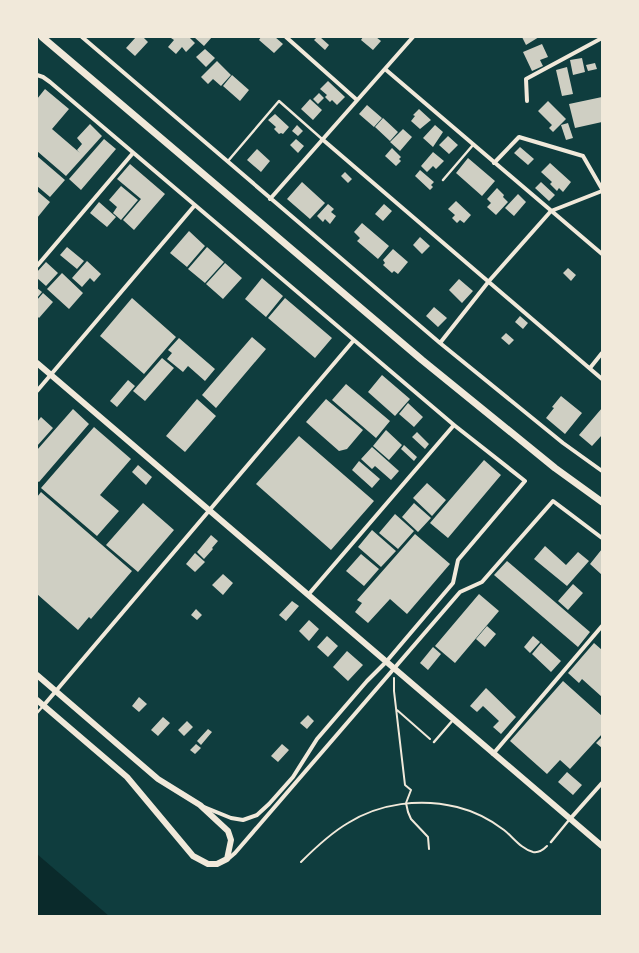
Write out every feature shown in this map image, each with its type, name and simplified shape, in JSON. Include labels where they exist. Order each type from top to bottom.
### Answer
[{"type":"main road","points":[[42,37],[422,360],[555,468],[602,502]]},
{"type":"street","points":[[82,37],[440,343],[563,443],[602,471]]},
{"type":"street","points":[[286,37],[357,100]]},
{"type":"street","points":[[270,199],[413,37]]},
{"type":"street","points":[[527,101],[526,79],[602,38]]},
{"type":"street","points":[[385,69],[602,254]]},
{"type":"street","points":[[37,75],[50,82],[454,425],[525,481],[458,560],[453,583],[317,740],[293,777],[257,815],[243,820],[231,818],[200,805],[158,779],[37,675]]},
{"type":"street","points":[[440,343],[489,281],[551,211],[602,190],[583,156],[519,137],[494,162]]},
{"type":"street","points":[[322,139],[602,379]]},
{"type":"street","points":[[37,266],[133,154]]},
{"type":"street","points":[[37,391],[195,205]]},
{"type":"street","points":[[44,705],[354,340]]},
{"type":"street","points":[[590,368],[602,353]]},
{"type":"street","points":[[37,363],[602,846]]},
{"type":"street","points":[[308,595],[454,425]]},
{"type":"street","points":[[37,700],[127,777],[192,856],[208,864],[217,864],[235,853],[460,592],[482,582],[553,501],[602,538]]},
{"type":"street","points":[[493,754],[602,626]]},
{"type":"street","points":[[570,819],[602,783]]},
{"type":"street","points":[[200,805],[228,831],[231,840],[227,859]]},
{"type":"lane","points":[[228,162],[279,101],[322,139]]},
{"type":"lane","points":[[443,180],[473,145]]},
{"type":"lane","points":[[37,713],[44,705]]},
{"type":"lane","points":[[434,742],[453,720]]},
{"type":"lane","points":[[551,842],[570,819]]},
{"type":"path","points":[[394,669],[394,690],[405,785],[411,790],[406,803],[408,812],[412,819],[428,837],[429,848]]},
{"type":"path","points":[[396,709],[434,742]]},
{"type":"path","points":[[301,862],[328,837],[348,822],[391,805],[406,803],[431,803],[458,807],[478,815],[504,829],[521,845],[532,852],[538,852],[544,849],[551,842]]},
{"type":"water","points":[[37,854],[109,916],[37,916]]},
{"type":"building","points":[[136,37],[143,37],[148,42],[135,56],[126,48]]},
{"type":"building","points":[[189,37],[195,43],[186,52],[182,47],[176,54],[168,47],[174,40],[171,38]]},
{"type":"building","points":[[194,37],[212,37],[204,46]]},
{"type":"building","points":[[261,37],[275,37],[283,44],[274,53],[259,40]]},
{"type":"building","points":[[317,37],[320,37],[329,45],[325,50],[314,40]]},
{"type":"building","points":[[363,37],[376,37],[381,41],[373,50],[361,40]]},
{"type":"building","points":[[522,37],[539,37],[526,45]]},
{"type":"building","points":[[542,44],[548,57],[540,60],[543,66],[532,71],[523,52]]},
{"type":"building","points":[[205,49],[215,58],[206,67],[196,57]]},
{"type":"building","points":[[582,58],[585,72],[573,75],[570,60]]},
{"type":"building","points":[[217,61],[231,75],[221,86],[213,79],[208,84],[201,77]]},
{"type":"building","points":[[595,63],[597,69],[588,71],[586,65]]},
{"type":"building","points":[[567,67],[573,94],[562,96],[556,70]]},
{"type":"building","points":[[232,75],[249,90],[240,101],[223,86]]},
{"type":"building","points":[[328,81],[345,97],[337,105],[332,100],[330,102],[325,97],[327,95],[320,89]]},
{"type":"building","points":[[45,89],[69,109],[52,129],[80,153],[77,150],[82,144],[77,138],[90,124],[102,136],[66,176],[37,151],[37,99]]},
{"type":"building","points":[[319,93],[324,98],[318,104],[313,99]]},
{"type":"building","points":[[602,97],[602,122],[575,128],[569,104]]},
{"type":"building","points":[[310,99],[322,110],[313,120],[301,109]]},
{"type":"building","points":[[548,101],[566,119],[553,132],[549,128],[552,125],[538,111]]},
{"type":"building","points":[[367,105],[382,118],[374,127],[359,114]]},
{"type":"building","points":[[419,109],[431,120],[420,129],[411,121],[415,116],[413,115]]},
{"type":"building","points":[[275,114],[289,127],[283,134],[279,134],[274,129],[276,127],[268,120]]},
{"type":"building","points":[[383,118],[398,132],[390,141],[375,127]]},
{"type":"building","points":[[568,123],[573,138],[566,140],[561,125]]},
{"type":"building","points":[[297,125],[303,131],[298,136],[292,131]]},
{"type":"building","points":[[435,125],[443,132],[433,147],[423,138]]},
{"type":"building","points":[[403,129],[412,137],[400,151],[390,142]]},
{"type":"building","points":[[448,136],[458,145],[449,154],[439,145]]},
{"type":"building","points":[[104,139],[116,149],[81,190],[69,179]]},
{"type":"building","points":[[296,139],[304,146],[298,153],[290,145]]},
{"type":"building","points":[[520,147],[534,159],[528,165],[514,153]]},
{"type":"building","points":[[392,148],[401,157],[399,159],[401,161],[396,166],[385,156]]},
{"type":"building","points":[[257,149],[270,161],[261,172],[247,160]]},
{"type":"building","points":[[433,152],[444,161],[436,169],[433,166],[427,172],[421,166]]},
{"type":"building","points":[[37,156],[65,180],[50,197],[37,186]]},
{"type":"building","points":[[468,158],[495,181],[482,196],[456,173]]},
{"type":"building","points":[[550,163],[571,182],[563,192],[559,188],[557,191],[550,184],[552,182],[541,172]]},
{"type":"building","points":[[130,164],[165,194],[134,230],[123,220],[141,199],[117,179]]},
{"type":"building","points":[[420,170],[434,182],[431,185],[433,187],[430,190],[415,176]]},
{"type":"building","points":[[345,172],[352,179],[348,183],[341,176]]},
{"type":"building","points":[[302,182],[325,203],[310,219],[287,199]]},
{"type":"building","points":[[541,182],[555,195],[549,201],[535,188]]},
{"type":"building","points":[[121,186],[138,200],[121,220],[113,213],[117,207],[109,200]]},
{"type":"building","points":[[497,188],[508,202],[496,215],[487,207],[491,203],[487,199]]},
{"type":"building","points":[[37,191],[50,202],[37,218]]},
{"type":"building","points":[[518,194],[526,202],[514,216],[505,208]]},
{"type":"building","points":[[456,201],[471,215],[464,223],[460,220],[457,223],[452,218],[455,215],[448,209]]},
{"type":"building","points":[[99,202],[116,217],[107,227],[90,213]]},
{"type":"building","points":[[328,204],[334,209],[331,212],[336,216],[330,224],[325,219],[323,222],[317,216]]},
{"type":"building","points":[[384,204],[392,211],[383,221],[375,214]]},
{"type":"building","points":[[362,223],[389,246],[378,259],[357,241],[360,238],[354,232]]},
{"type":"building","points":[[189,231],[205,246],[187,267],[170,253]]},
{"type":"building","points":[[420,237],[430,246],[422,254],[413,245]]},
{"type":"building","points":[[67,247],[84,261],[77,269],[60,255]]},
{"type":"building","points":[[207,247],[224,262],[205,283],[188,269]]},
{"type":"building","points":[[393,249],[408,262],[398,274],[394,271],[392,273],[383,265],[385,263],[383,260]]},
{"type":"building","points":[[87,261],[101,274],[94,282],[90,278],[82,287],[72,278]]},
{"type":"building","points":[[46,262],[58,273],[46,286],[37,278],[37,272]]},
{"type":"building","points":[[225,263],[242,278],[223,299],[206,284]]},
{"type":"building","points":[[568,268],[576,275],[571,281],[563,273]]},
{"type":"building","points":[[62,273],[83,293],[69,309],[47,289]]},
{"type":"building","points":[[262,278],[283,296],[266,317],[245,299]]},
{"type":"building","points":[[459,279],[473,291],[462,303],[449,290]]},
{"type":"building","points":[[37,288],[42,292],[37,298]]},
{"type":"building","points":[[43,293],[53,302],[39,318],[37,316],[37,300]]},
{"type":"building","points":[[132,298],[176,337],[144,374],[100,336]]},
{"type":"building","points":[[285,298],[332,338],[315,358],[268,318]]},
{"type":"building","points":[[434,307],[447,318],[438,327],[426,316]]},
{"type":"building","points":[[520,316],[528,323],[523,329],[515,322]]},
{"type":"building","points":[[506,333],[514,340],[509,345],[501,338]]},
{"type":"building","points":[[252,337],[266,349],[216,408],[202,395]]},
{"type":"building","points":[[179,338],[215,369],[205,381],[188,366],[183,372],[167,359],[172,353],[168,350]]},
{"type":"building","points":[[162,358],[174,368],[145,401],[133,391]]},
{"type":"building","points":[[382,375],[410,399],[395,416],[368,392]]},
{"type":"building","points":[[128,380],[135,386],[117,407],[110,401]]},
{"type":"building","points":[[346,384],[390,421],[376,438],[332,400]]},
{"type":"building","points":[[561,396],[582,413],[565,434],[546,418],[554,408],[552,407]]},
{"type":"building","points":[[197,399],[216,416],[185,452],[166,436]]},
{"type":"building","points":[[326,399],[363,430],[347,449],[339,451],[306,422]]},
{"type":"building","points":[[408,403],[423,417],[414,427],[399,414]]},
{"type":"building","points":[[602,408],[602,435],[592,446],[579,435]]},
{"type":"building","points":[[73,409],[89,424],[39,482],[37,481],[37,450]]},
{"type":"building","points":[[41,417],[53,428],[37,446],[37,422]]},
{"type":"building","points":[[94,427],[131,459],[100,495],[119,511],[97,536],[41,488]]},
{"type":"building","points":[[386,430],[402,445],[389,460],[373,446]]},
{"type":"building","points":[[417,432],[429,444],[425,449],[412,437]]},
{"type":"building","points":[[299,436],[374,501],[331,550],[256,484]]},
{"type":"building","points":[[404,445],[417,457],[414,461],[401,449]]},
{"type":"building","points":[[372,447],[399,471],[391,480],[375,466],[372,469],[361,459]]},
{"type":"building","points":[[484,460],[501,475],[448,538],[430,523]]},
{"type":"building","points":[[359,461],[380,479],[372,488],[352,470]]},
{"type":"building","points":[[138,465],[152,477],[146,485],[132,472]]},
{"type":"building","points":[[427,483],[446,500],[432,516],[413,498]]},
{"type":"building","points":[[41,492],[132,571],[91,619],[89,617],[78,630],[37,594],[37,497]]},
{"type":"building","points":[[143,503],[174,530],[138,572],[106,545]]},
{"type":"building","points":[[414,503],[431,518],[418,532],[402,517]]},
{"type":"building","points":[[395,514],[414,531],[398,549],[379,533]]},
{"type":"building","points":[[372,530],[396,551],[381,567],[358,547]]},
{"type":"building","points":[[415,534],[450,564],[407,614],[390,599],[368,623],[355,612],[362,603],[357,600]]},
{"type":"building","points":[[211,535],[218,541],[204,559],[197,552]]},
{"type":"building","points":[[545,546],[566,565],[578,552],[589,561],[567,586],[534,559]]},
{"type":"building","points":[[602,549],[602,575],[590,564]]},
{"type":"building","points":[[195,553],[205,562],[195,572],[186,564]]},
{"type":"building","points":[[361,554],[379,569],[364,586],[346,571]]},
{"type":"building","points":[[507,561],[590,632],[578,647],[494,575]]},
{"type":"building","points":[[223,574],[233,583],[223,595],[212,585]]},
{"type":"building","points":[[573,584],[583,593],[568,610],[558,601]]},
{"type":"building","points":[[479,594],[499,611],[455,663],[435,646]]},
{"type":"building","points":[[292,601],[299,606],[286,621],[279,615]]},
{"type":"building","points":[[196,609],[202,615],[197,620],[191,615]]},
{"type":"building","points":[[309,620],[319,629],[309,641],[299,631]]},
{"type":"building","points":[[487,626],[496,634],[485,647],[476,639]]},
{"type":"building","points":[[327,636],[338,646],[328,657],[317,647]]},
{"type":"building","points":[[533,636],[540,642],[530,653],[524,647]]},
{"type":"building","points":[[541,643],[561,661],[551,672],[532,654]]},
{"type":"building","points":[[594,643],[602,650],[602,697],[582,679],[579,683],[568,673]]},
{"type":"building","points":[[433,647],[441,654],[428,670],[420,663]]},
{"type":"building","points":[[347,651],[363,665],[348,681],[333,667]]},
{"type":"building","points":[[563,681],[602,716],[602,734],[570,769],[560,760],[547,774],[510,741]]},
{"type":"building","points":[[486,688],[516,717],[501,734],[493,727],[499,721],[483,706],[477,712],[470,706]]},
{"type":"building","points":[[139,697],[147,704],[139,712],[132,706]]},
{"type":"building","points":[[308,715],[314,721],[307,729],[300,723]]},
{"type":"building","points":[[163,717],[170,723],[158,736],[151,730]]},
{"type":"building","points":[[187,721],[193,727],[184,736],[178,730]]},
{"type":"building","points":[[208,729],[212,732],[201,745],[197,741]]},
{"type":"building","points":[[602,737],[602,748],[596,743]]},
{"type":"building","points":[[196,744],[201,748],[195,754],[190,750]]},
{"type":"building","points":[[282,744],[289,750],[278,762],[271,756]]},
{"type":"building","points":[[567,772],[582,785],[573,795],[558,782]]}]
